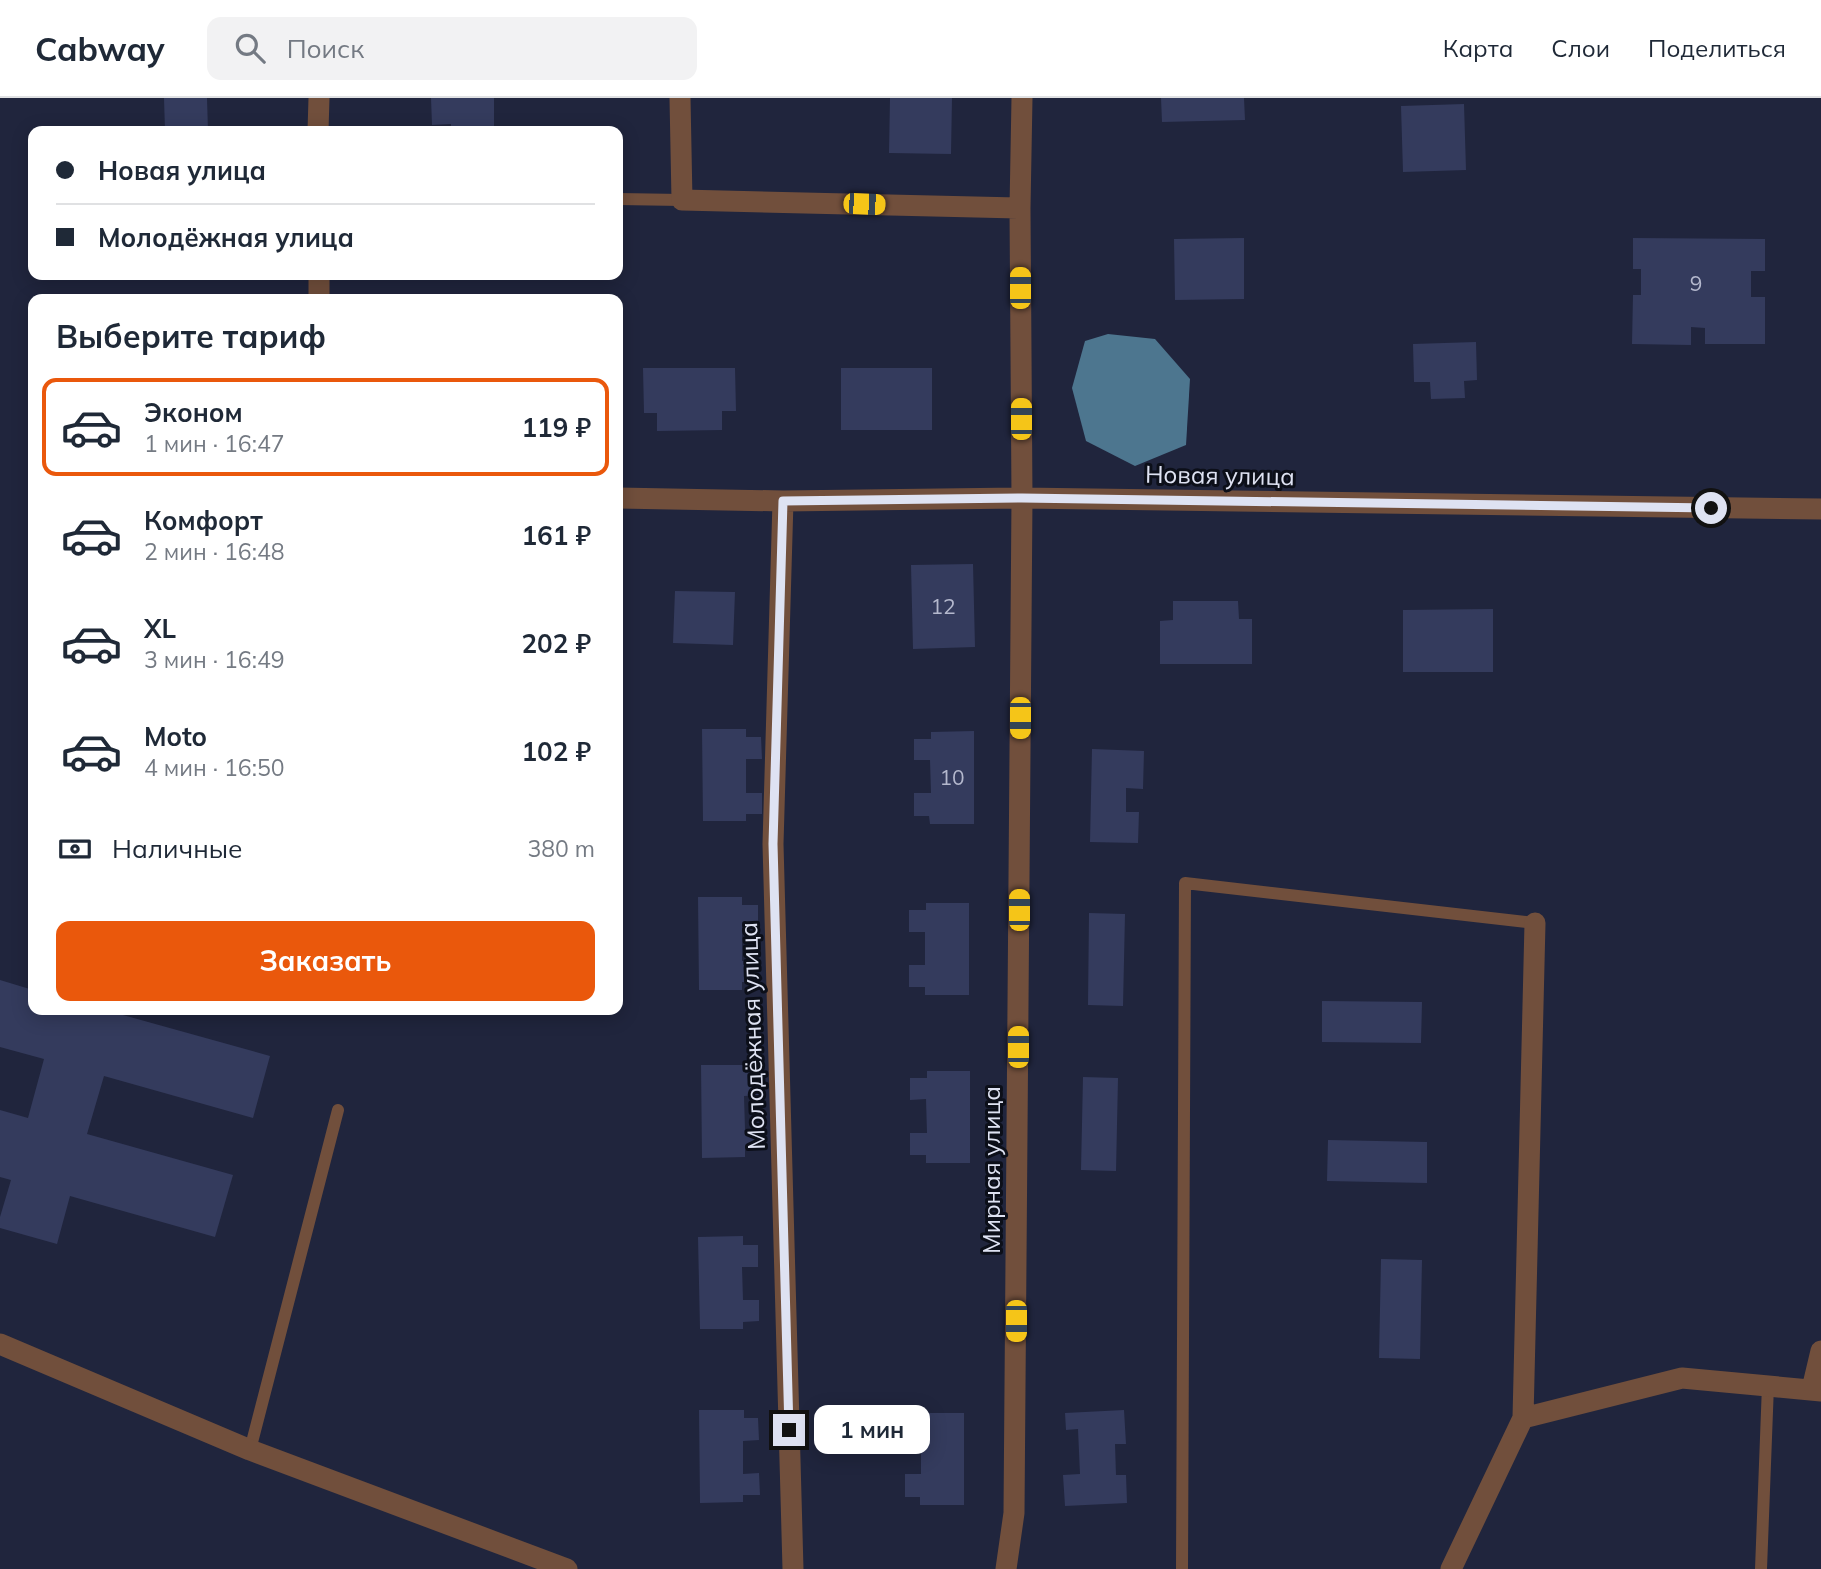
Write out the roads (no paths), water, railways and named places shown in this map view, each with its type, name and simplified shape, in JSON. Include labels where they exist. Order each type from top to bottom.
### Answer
[{"type":"street","points":[[318,98],[318,126]]},
{"type":"street","points":[[680,98],[682,200],[1020,208]]},
{"type":"street","name":"Мирная улица","points":[[1006,1569],[1014,1513],[1022,498],[1022,98]]},
{"type":"street","name":"Новая улица","points":[[623,498],[783,501],[1022,498],[1821,509]]},
{"type":"street","name":"Молодёжная улица","points":[[783,501],[773,844],[793,1569]]},
{"type":"street","points":[[1451,1569],[1523,1418],[1535,923]]},
{"type":"street","points":[[0,1344],[250,1450],[567,1569]]},
{"type":"street","points":[[1523,1418],[1682,1378],[1817,1390],[1821,1351]]},
{"type":"lane","points":[[623,199],[682,200]]},
{"type":"lane","points":[[1182,1569],[1185,883],[1535,923]]},
{"type":"lane","points":[[250,1450],[338,1110]]},
{"type":"lane","points":[[1761,1569],[1768,1385]]},
{"type":"water","points":[[1108,334],[1155,339],[1190,379],[1186,445],[1135,466],[1086,441],[1072,388],[1085,341]]}]
